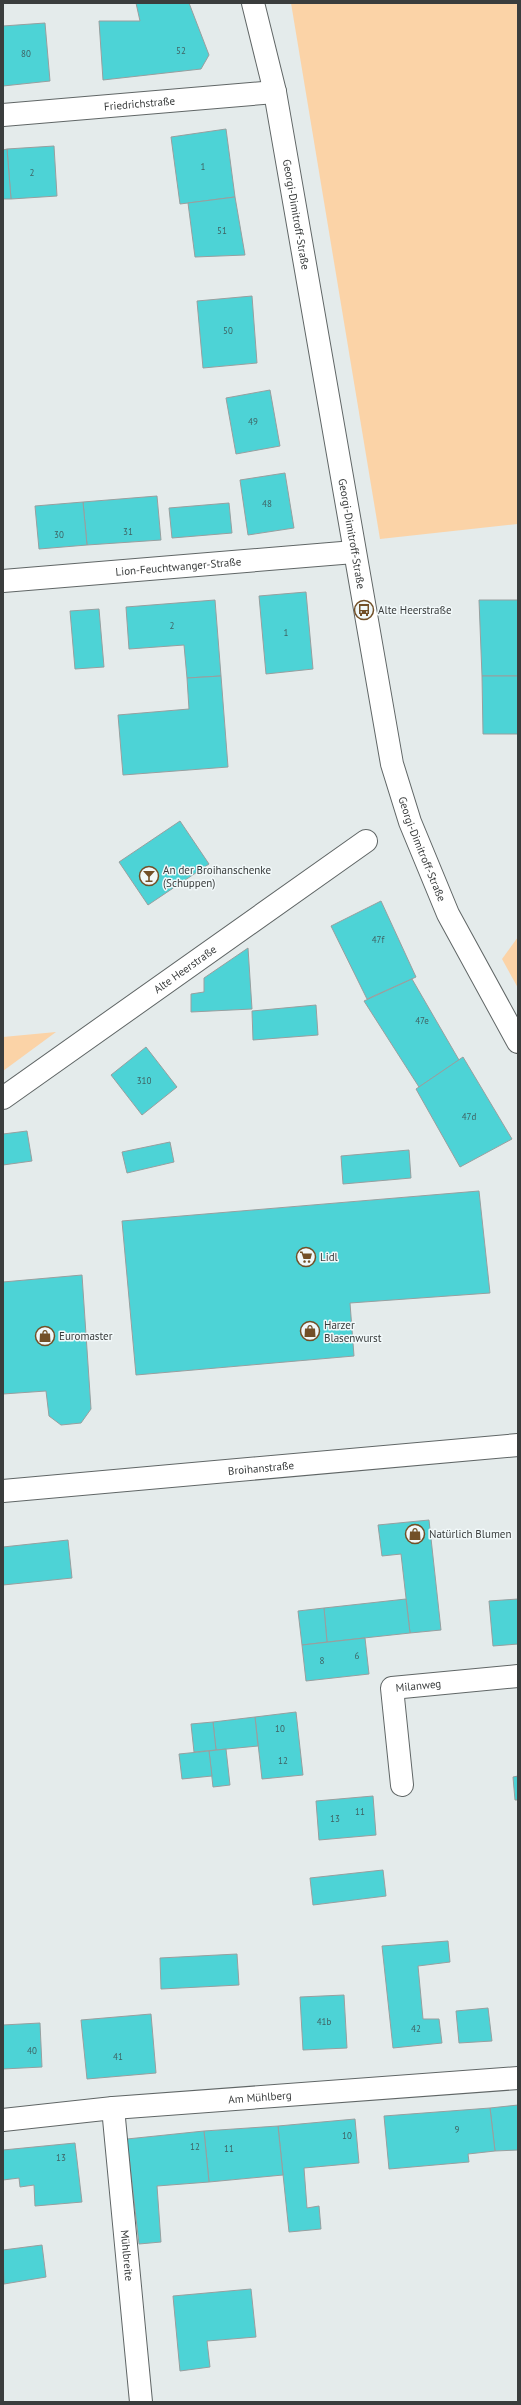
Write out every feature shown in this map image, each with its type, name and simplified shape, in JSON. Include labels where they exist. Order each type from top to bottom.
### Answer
[{"type":"street","name":"Georgi-Dimitroff-Straße","points":[[253,3],[275,92],[392,764],[410,822],[448,914],[518,1042]]},
{"type":"street","name":"Friedrichstraße","points":[[3,115],[275,92]]},
{"type":"street","name":"Lion-Feuchtwanger-Straße","points":[[3,582],[354,552]]},
{"type":"street","name":"Alte Heerstraße","points":[[3,1098],[366,841]]},
{"type":"street","name":"Broihanstraße","points":[[3,1491],[518,1444]]},
{"type":"street","name":"Milanweg","points":[[402,1785],[392,1688],[518,1676]]},
{"type":"street","name":"Am Mühlberg","points":[[3,2120],[113,2108],[518,2078]]},
{"type":"street","name":"Mühlbreite","points":[[113,2108],[141,2402]]},
{"type":"shaded area","points":[[291,3],[518,3],[518,524],[380,539]]},
{"type":"shaded area","points":[[518,937],[518,988],[502,959]]},
{"type":"shaded area","points":[[56,1032],[3,1071],[3,1037]]},
{"type":"building","points":[[136,3],[189,3],[209,55],[201,69],[103,80],[99,21],[140,21]]},
{"type":"building","points":[[45,23],[50,81],[3,86],[3,26]]},
{"type":"building","points":[[226,129],[235,197],[180,204],[171,137]]},
{"type":"building","points":[[54,146],[57,196],[11,199],[7,149]]},
{"type":"building","points":[[7,149],[11,199],[3,199],[3,150]]},
{"type":"building","points":[[235,197],[245,255],[195,257],[188,203]]},
{"type":"building","points":[[252,296],[257,363],[203,368],[197,301]]},
{"type":"building","points":[[270,390],[280,446],[236,454],[226,398]]},
{"type":"building","points":[[285,473],[294,528],[248,535],[240,480]]},
{"type":"building","points":[[157,496],[161,540],[87,545],[83,502]]},
{"type":"building","points":[[83,502],[87,545],[39,549],[35,506]]},
{"type":"building","points":[[229,503],[232,533],[172,538],[169,508]]},
{"type":"building","points":[[306,592],[313,669],[266,674],[259,596]]},
{"type":"building","points":[[215,600],[221,676],[187,678],[184,645],[129,649],[126,607]]},
{"type":"building","points":[[479,600],[518,600],[518,676],[482,676]]},
{"type":"building","points":[[99,609],[104,667],[75,669],[70,611]]},
{"type":"building","points":[[221,676],[228,767],[123,775],[118,715],[189,709],[187,678]]},
{"type":"building","points":[[482,676],[518,676],[518,734],[483,734]]},
{"type":"building","points":[[180,821],[209,864],[148,905],[119,862]]},
{"type":"building","points":[[381,901],[416,977],[367,999],[331,926]]},
{"type":"building","points":[[248,948],[252,1009],[191,1012],[191,994],[204,992],[204,978]]},
{"type":"building","points":[[412,979],[459,1060],[419,1087],[364,1001]]},
{"type":"building","points":[[316,1005],[318,1035],[253,1040],[252,1011]]},
{"type":"building","points":[[146,1047],[177,1087],[142,1115],[111,1075]]},
{"type":"building","points":[[463,1057],[512,1139],[460,1167],[416,1089]]},
{"type":"building","points":[[27,1131],[32,1161],[3,1165],[3,1134]]},
{"type":"building","points":[[170,1142],[174,1162],[127,1173],[122,1152]]},
{"type":"building","points":[[409,1150],[411,1178],[343,1184],[341,1156]]},
{"type":"building","name":"Lidl","points":[[479,1191],[490,1293],[350,1303],[354,1356],[136,1375],[122,1221]]},
{"type":"building","name":"Euromaster","points":[[82,1275],[91,1409],[81,1423],[61,1425],[49,1416],[46,1391],[3,1394],[3,1282]]},
{"type":"building","points":[[429,1520],[441,1630],[410,1633],[401,1554],[382,1556],[378,1525]]},
{"type":"building","points":[[68,1540],[72,1578],[3,1585],[3,1547]]},
{"type":"building","points":[[406,1599],[410,1633],[327,1642],[324,1608]]},
{"type":"building","points":[[518,1599],[518,1644],[493,1646],[489,1601]]},
{"type":"building","points":[[324,1608],[327,1642],[302,1645],[298,1611]]},
{"type":"building","points":[[365,1638],[369,1674],[306,1681],[302,1645]]},
{"type":"building","points":[[296,1712],[303,1775],[262,1779],[255,1717]]},
{"type":"building","points":[[255,1717],[258,1746],[216,1750],[213,1722]]},
{"type":"building","points":[[213,1722],[216,1750],[194,1752],[191,1724]]},
{"type":"building","points":[[226,1749],[230,1785],[213,1787],[209,1751]]},
{"type":"building","points":[[209,1751],[212,1776],[182,1779],[179,1754]]},
{"type":"building","points":[[518,1776],[518,1800],[515,1800],[513,1777]]},
{"type":"building","points":[[373,1796],[376,1835],[319,1840],[316,1801]]},
{"type":"building","points":[[383,1870],[386,1896],[313,1905],[310,1878]]},
{"type":"building","points":[[448,1941],[450,1962],[418,1966],[423,2019],[439,2019],[442,2043],[393,2048],[382,1946]]},
{"type":"building","points":[[237,1954],[239,1985],[161,1989],[160,1958]]},
{"type":"building","points":[[344,1995],[347,2048],[303,2050],[300,1997]]},
{"type":"building","points":[[488,2008],[492,2041],[459,2043],[456,2011]]},
{"type":"building","points":[[151,2014],[156,2073],[87,2079],[81,2020]]},
{"type":"building","points":[[40,2023],[42,2067],[3,2069],[3,2025]]},
{"type":"building","points":[[518,2105],[518,2150],[495,2151],[490,2108]]},
{"type":"building","points":[[490,2108],[495,2151],[468,2154],[469,2162],[389,2169],[384,2116]]},
{"type":"building","points":[[355,2119],[359,2163],[304,2168],[307,2208],[319,2206],[321,2229],[289,2232],[278,2126]]},
{"type":"building","points":[[278,2126],[283,2175],[209,2182],[204,2131]]},
{"type":"building","points":[[204,2131],[209,2182],[157,2186],[161,2242],[139,2244],[127,2139]]},
{"type":"building","points":[[75,2143],[82,2202],[35,2206],[34,2185],[20,2187],[19,2178],[3,2180],[3,2150]]},
{"type":"building","points":[[42,2245],[46,2277],[4,2284],[3,2250]]},
{"type":"building","points":[[251,2289],[256,2337],[207,2341],[210,2367],[180,2371],[173,2296]]},
{"type":"place","name":"Alte Heerstraße","points":[[364,610]]},
{"type":"place","name":"An der Broihanschenke (Schuppen)","points":[[149,876]]},
{"type":"place","name":"Lidl","points":[[306,1257]]},
{"type":"place","name":"Harzer Blasenwurst","points":[[310,1331]]},
{"type":"place","name":"Euromaster","points":[[45,1336]]},
{"type":"place","name":"Natürlich Blumen","points":[[415,1534]]}]
